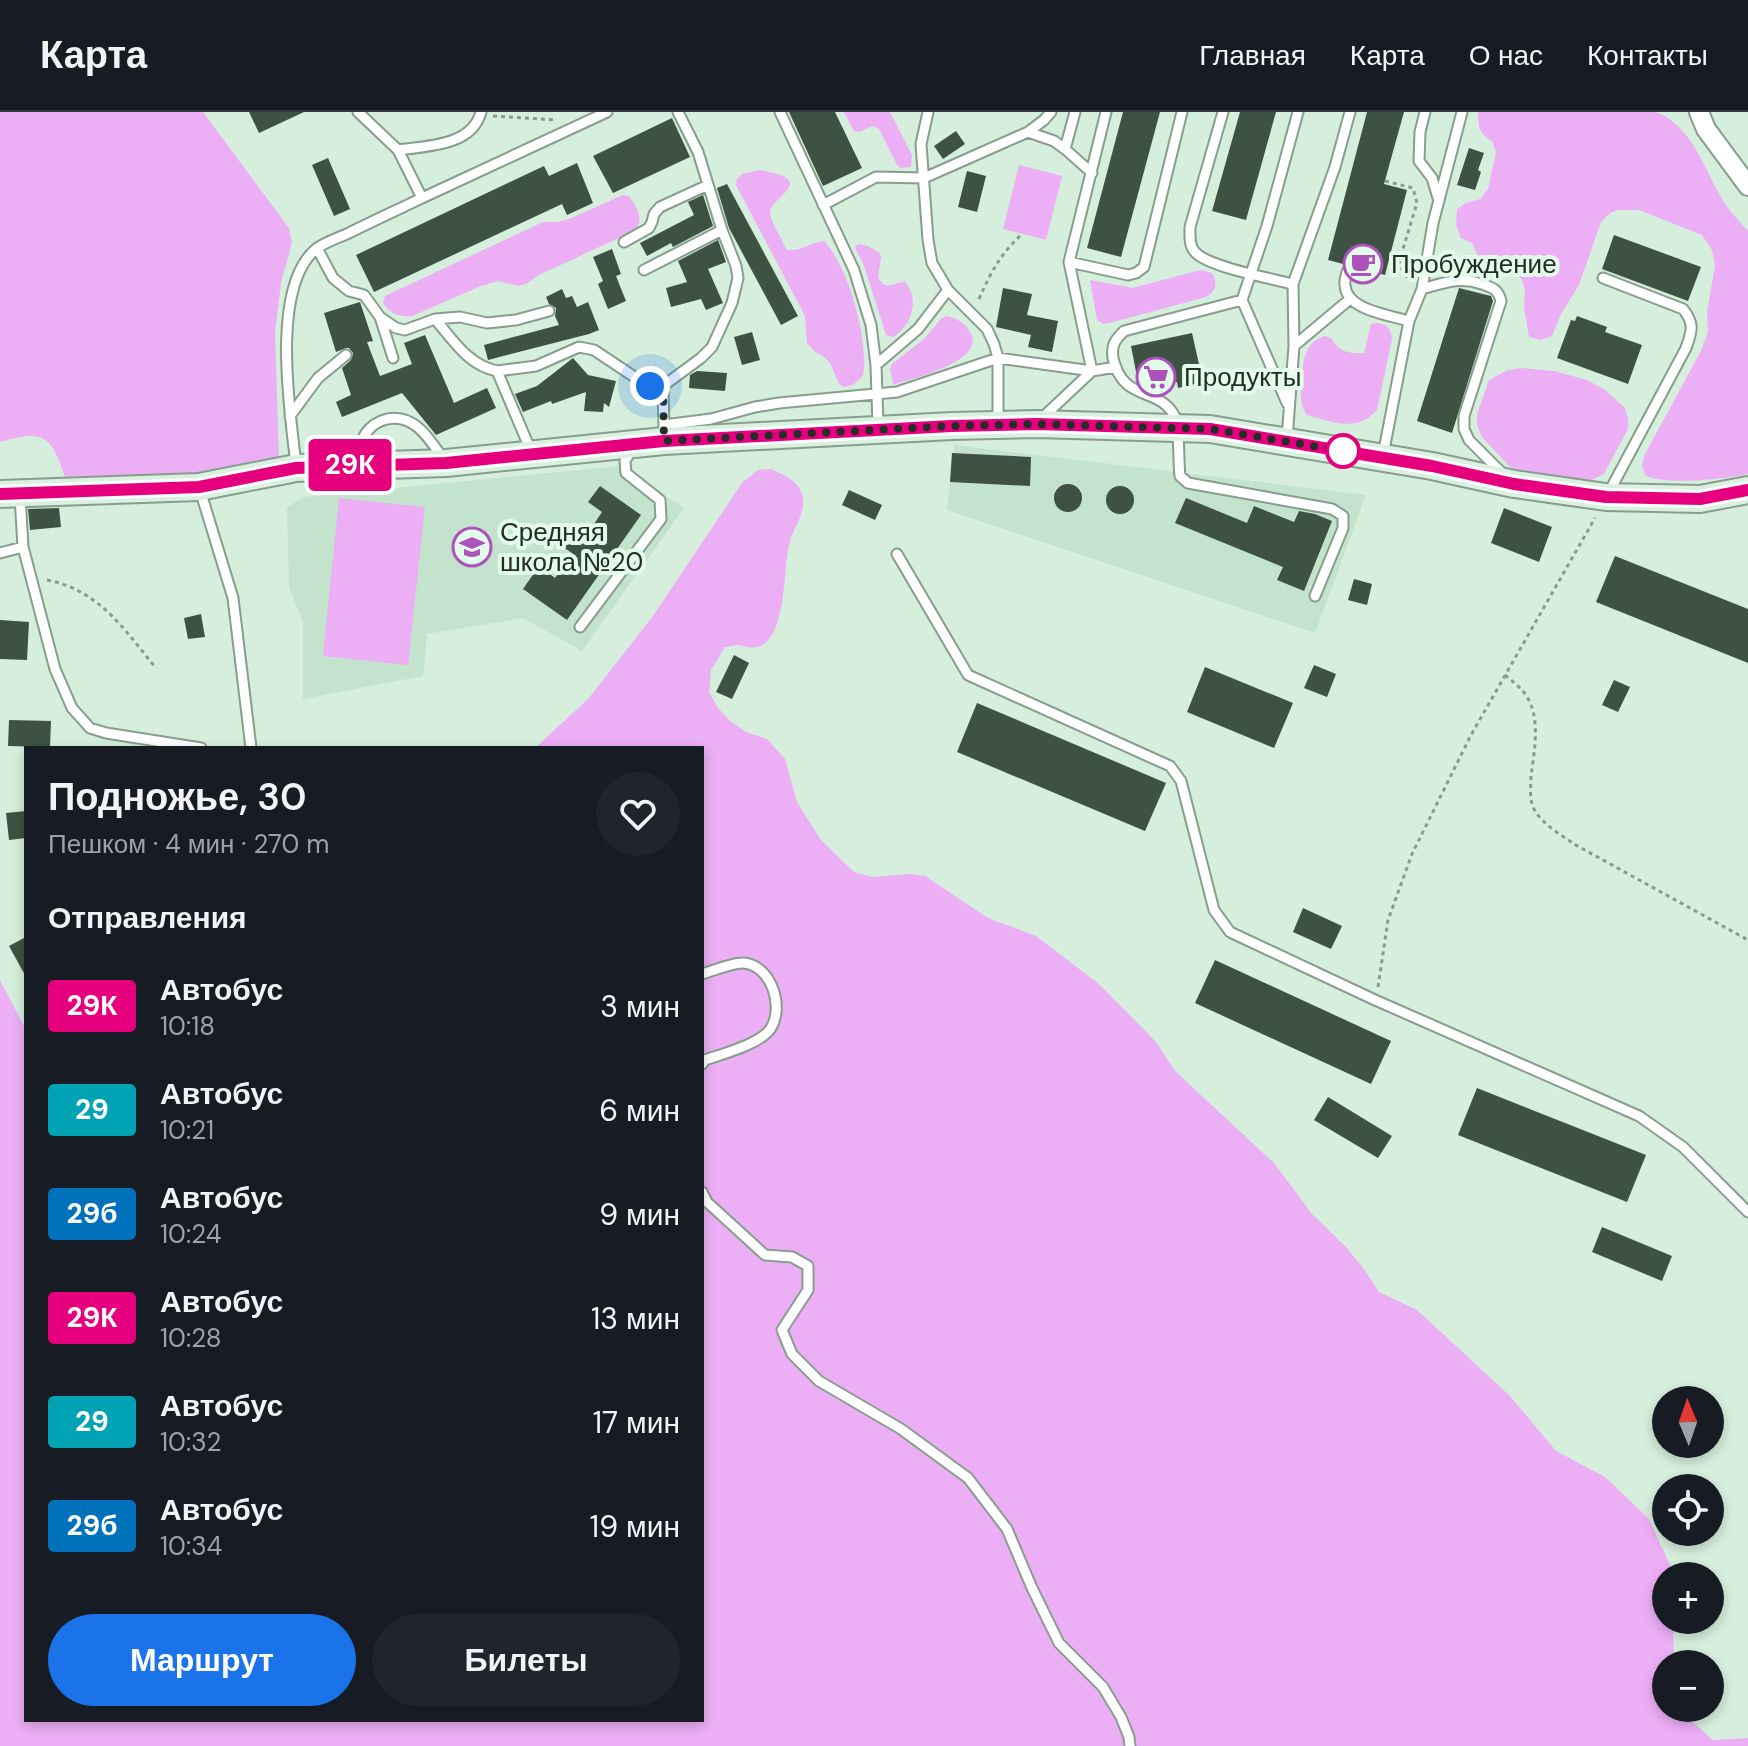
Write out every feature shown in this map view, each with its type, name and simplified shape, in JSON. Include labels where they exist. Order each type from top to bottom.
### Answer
[{"type":"main road","points":[[10,493],[199,487],[296,468],[446,463],[533,455],[634,444],[664,433],[1036,424],[1210,429],[1432,466],[1514,484],[1606,497],[1700,499],[1748,490]]},
{"type":"street","points":[[1699,112],[1706,129],[1748,186]]},
{"type":"lane","points":[[358,112],[398,150],[422,198]]},
{"type":"lane","points":[[296,468],[290,416],[287,333],[293,283],[301,265],[317,248],[607,112]]},
{"type":"lane","points":[[435,319],[464,354],[476,363],[497,371],[536,366],[579,347],[594,350],[645,384],[663,386],[701,358],[712,347],[732,303],[738,278],[698,152],[678,112]]},
{"type":"lane","points":[[780,112],[854,270],[871,325],[878,430]]},
{"type":"lane","points":[[928,112],[921,144],[932,263],[948,290],[987,329],[994,344],[998,358],[998,425]]},
{"type":"lane","points":[[823,205],[876,177],[924,178],[1028,132],[1051,112]]},
{"type":"lane","points":[[1065,149],[1075,112]]},
{"type":"lane","points":[[1092,371],[1069,262],[1106,112]]},
{"type":"lane","points":[[1069,262],[1128,275],[1144,267],[1182,112]]},
{"type":"lane","points":[[1223,112],[1190,227],[1190,243],[1194,252],[1207,261],[1293,284]]},
{"type":"lane","points":[[1288,407],[1242,300],[1267,226],[1298,112]]},
{"type":"lane","points":[[1287,443],[1294,346],[1293,284],[1335,167],[1350,112]]},
{"type":"lane","points":[[1425,112],[1420,132],[1419,161],[1432,178],[1439,201]]},
{"type":"lane","points":[[1382,458],[1409,321],[1422,289],[1439,201],[1462,112]]},
{"type":"lane","points":[[398,150],[454,140],[476,126],[481,113]]},
{"type":"lane","points":[[1028,132],[1054,141],[1092,173]]},
{"type":"lane","points":[[624,242],[649,228],[660,207],[708,185]]},
{"type":"lane","points":[[644,270],[722,230]]},
{"type":"lane","points":[[317,248],[333,278],[349,291],[364,295],[380,317],[393,358]]},
{"type":"lane","points":[[1347,272],[1345,285],[1350,299],[1360,307],[1409,321]]},
{"type":"lane","points":[[1603,278],[1683,309],[1693,329],[1686,348],[1606,497]]},
{"type":"lane","points":[[1422,289],[1463,279],[1495,289],[1499,294],[1501,301],[1464,416],[1464,429],[1469,440],[1514,484]]},
{"type":"lane","points":[[876,365],[918,329],[948,290]]},
{"type":"lane","points":[[1294,346],[1350,299]]},
{"type":"lane","points":[[1242,300],[1124,331],[1115,340],[1112,349],[1116,367],[1121,380],[1166,405],[1175,415],[1180,476],[1188,483],[1332,509],[1343,516],[1343,528],[1315,596]]},
{"type":"lane","points":[[380,317],[405,330],[435,319],[460,317],[487,323],[516,320],[549,311]]},
{"type":"lane","points":[[290,416],[318,378],[346,355]]},
{"type":"lane","points":[[663,386],[664,433],[755,407],[897,392],[998,358],[1092,371],[1116,367]]},
{"type":"lane","points":[[497,371],[533,455]]},
{"type":"lane","points":[[1036,424],[1092,371]]},
{"type":"lane","points":[[351,465],[373,425],[399,418],[423,431],[446,463]]},
{"type":"lane","points":[[580,627],[661,519],[660,500],[626,473],[625,461],[634,444]]},
{"type":"lane","points":[[199,487],[233,598],[251,746]]},
{"type":"lane","points":[[10,493],[55,669],[72,708],[90,728],[188,746]]},
{"type":"lane","points":[[0,553],[23,547]]},
{"type":"lane","points":[[897,554],[968,675],[1170,766],[1181,781],[1214,910],[1230,932],[1375,1000],[1639,1116],[1683,1147],[1748,1212]]},
{"type":"lane","points":[[704,973],[744,963],[762,971],[771,984],[777,1005],[771,1029],[748,1046],[704,1061]]},
{"type":"lane","points":[[704,1196],[765,1255],[792,1257],[808,1266],[808,1290],[782,1330],[792,1354],[819,1381],[901,1429],[968,1478],[1007,1529],[1059,1643],[1103,1687],[1121,1717],[1130,1746]]},
{"type":"path","points":[[481,113],[586,121]]},
{"type":"path","points":[[1385,181],[1413,188],[1416,198],[1399,262],[1404,274]]},
{"type":"path","points":[[972,314],[995,264],[1022,234]]},
{"type":"path","points":[[1375,1000],[1388,920],[1412,854],[1471,735],[1606,497]]},
{"type":"path","points":[[31,578],[52,581],[88,597],[118,620],[155,667]]},
{"type":"path","points":[[1505,675],[1526,694],[1534,714],[1530,794],[1533,808],[1539,816],[1574,844],[1748,940]]},
{"type":"shaded area","points":[[0,112],[203,112],[289,228],[292,243],[281,283],[275,333],[279,460],[230,474],[65,477],[55,452],[44,439],[27,436],[0,442]]},
{"type":"shaded area","points":[[844,112],[890,112],[912,155],[911,167],[901,168],[897,165],[879,129],[873,126],[854,131]]},
{"type":"shaded area","points":[[1478,112],[1655,112],[1680,128],[1689,140],[1719,195],[1748,231],[1748,474],[1666,480],[1645,475],[1642,465],[1708,332],[1707,312],[1715,266],[1712,250],[1702,235],[1639,210],[1610,213],[1601,222],[1579,285],[1552,336],[1540,340],[1529,337],[1522,280],[1515,272],[1481,263],[1472,243],[1461,238],[1456,225],[1457,209],[1480,199],[1488,189],[1496,152],[1492,141],[1480,129]]},
{"type":"shaded area","points":[[1019,165],[1062,176],[1046,240],[1003,229]]},
{"type":"shaded area","points":[[759,170],[778,174],[790,184],[770,213],[786,249],[795,250],[824,241],[849,286],[860,325],[864,361],[863,376],[853,385],[843,387],[839,384],[830,363],[807,343],[805,316],[736,185],[742,174]]},
{"type":"shaded area","points":[[623,195],[629,196],[639,214],[639,223],[634,231],[526,284],[518,286],[498,281],[412,316],[395,314],[383,303],[385,296],[543,222],[569,219]]},
{"type":"shaded area","points":[[858,244],[880,253],[878,278],[883,284],[905,282],[910,289],[912,312],[905,326],[893,337],[886,335],[855,247]]},
{"type":"shaded area","points":[[1201,270],[1212,273],[1215,281],[1214,290],[1206,297],[1104,324],[1097,320],[1090,280],[1132,288]]},
{"type":"shaded area","points":[[946,316],[961,322],[969,330],[972,344],[967,352],[945,367],[893,383],[892,364],[925,338]]},
{"type":"shaded area","points":[[1371,324],[1388,327],[1392,339],[1377,410],[1353,424],[1335,423],[1307,415],[1301,400],[1308,349],[1317,339],[1325,336],[1345,351],[1364,353]]},
{"type":"shaded area","points":[[1508,370],[1554,371],[1587,380],[1605,390],[1625,408],[1628,429],[1604,474],[1589,481],[1525,473],[1509,466],[1482,437],[1477,414],[1489,380]]},
{"type":"shaded area","points":[[954,445],[1366,495],[1315,633],[947,510]]},
{"type":"shaded area","name":"Средняя школа №20","points":[[620,466],[684,508],[582,651],[523,618],[427,634],[423,676],[303,699],[303,622],[289,587],[287,508],[303,497]]},
{"type":"shaded area","points":[[771,469],[796,484],[803,498],[802,512],[789,545],[783,599],[776,627],[762,645],[725,647],[711,670],[709,692],[730,721],[746,732],[767,739],[785,759],[797,802],[820,839],[854,872],[873,877],[925,876],[988,918],[1036,936],[1099,984],[1156,1042],[1175,1071],[1274,1163],[1312,1214],[1364,1269],[1379,1292],[1417,1310],[1510,1396],[1556,1451],[1605,1477],[1649,1519],[1652,1546],[1661,1546],[1669,1562],[1652,1562],[1652,1634],[1673,1634],[1674,1650],[1652,1650],[1652,1722],[1693,1722],[1713,1740],[1748,1738],[1748,1746],[0,1746],[0,980],[24,1026],[24,1722],[704,1722],[704,746],[537,746],[589,698],[653,616],[742,483],[758,470]]},
{"type":"shaded area","points":[[339,498],[425,507],[408,665],[323,656]]},
{"type":"building","points":[[249,112],[304,112],[259,133]]},
{"type":"building","points":[[789,112],[835,112],[862,168],[823,186]]},
{"type":"building","points":[[1123,112],[1160,112],[1121,257],[1087,248]]},
{"type":"building","points":[[1240,112],[1276,112],[1246,220],[1212,211]]},
{"type":"building","points":[[1367,112],[1404,112],[1384,184],[1407,190],[1385,275],[1328,260]]},
{"type":"building","points":[[672,118],[690,157],[613,193],[593,156]]},
{"type":"building","points":[[956,131],[965,144],[943,159],[934,146]]},
{"type":"building","points":[[1469,148],[1484,153],[1475,190],[1457,185]]},
{"type":"building","points":[[328,158],[350,209],[334,216],[312,165]]},
{"type":"building","points":[[577,163],[593,203],[567,215],[562,204],[374,292],[356,255],[544,166],[549,176]]},
{"type":"building","points":[[967,171],[986,176],[977,212],[958,207]]},
{"type":"building","points":[[727,184],[798,316],[781,325],[729,228],[717,188]]},
{"type":"building","points":[[703,195],[713,226],[673,247],[671,243],[647,256],[640,243],[694,215],[688,202]]},
{"type":"building","points":[[1614,235],[1701,267],[1688,301],[1602,269]]},
{"type":"building","points":[[718,240],[726,262],[708,269],[723,303],[706,310],[701,299],[671,307],[666,288],[687,282],[678,261]]},
{"type":"building","points":[[612,249],[621,274],[616,276],[626,301],[608,309],[598,284],[603,281],[593,257]]},
{"type":"building","points":[[1003,288],[1032,294],[1027,315],[1058,321],[1052,352],[1028,347],[1031,335],[996,327]]},
{"type":"building","points":[[1459,288],[1491,296],[1493,301],[1452,433],[1417,421]]},
{"type":"building","points":[[562,289],[566,298],[572,296],[577,307],[588,302],[599,330],[488,360],[484,345],[559,325],[556,308],[549,304],[546,297]]},
{"type":"building","points":[[360,302],[373,341],[367,342],[380,376],[412,364],[404,343],[425,335],[454,403],[487,388],[496,408],[436,435],[402,393],[342,417],[336,402],[351,395],[342,368],[351,360],[353,353],[349,348],[336,352],[324,313]]},
{"type":"building","points":[[1577,316],[1607,327],[1605,332],[1642,345],[1628,384],[1557,358],[1571,320],[1575,321]]},
{"type":"building","points":[[752,332],[760,360],[742,365],[734,337]]},
{"type":"building","points":[[1192,333],[1203,382],[1178,388],[1177,382],[1163,385],[1161,377],[1138,382],[1131,346]]},
{"type":"building","points":[[573,358],[588,375],[616,381],[609,407],[604,403],[603,412],[584,411],[586,392],[523,412],[515,394],[537,386]]},
{"type":"building","points":[[697,371],[727,373],[725,391],[689,388],[690,375]]},
{"type":"building","points":[[952,453],[1031,457],[1030,486],[950,482]]},
{"type":"building","points":[[1068,484],[1078,488],[1082,498],[1078,508],[1068,512],[1058,508],[1054,498],[1058,488]]},
{"type":"building","points":[[600,486],[641,515],[567,620],[523,589],[539,566],[555,578],[572,553],[554,541],[562,528],[582,542],[602,512],[588,502]]},
{"type":"building","points":[[1120,486],[1130,490],[1134,500],[1130,510],[1120,514],[1110,510],[1106,500],[1110,490]]},
{"type":"building","points":[[849,490],[882,505],[875,520],[842,505]]},
{"type":"building","points":[[1186,498],[1247,523],[1254,506],[1294,522],[1299,511],[1332,521],[1304,591],[1277,580],[1283,567],[1175,523]]},
{"type":"building","points":[[59,508],[61,527],[30,530],[28,509]]},
{"type":"building","points":[[1504,508],[1552,527],[1539,562],[1491,543]]},
{"type":"building","points":[[1615,556],[1748,609],[1748,663],[1596,602]]},
{"type":"building","points":[[1354,579],[1372,584],[1367,605],[1348,600]]},
{"type":"building","points":[[201,614],[205,637],[188,639],[184,618]]},
{"type":"building","points":[[0,620],[29,622],[27,660],[0,659]]},
{"type":"building","points":[[734,655],[749,663],[732,699],[716,692]]},
{"type":"building","points":[[1314,665],[1336,674],[1327,697],[1304,688]]},
{"type":"building","points":[[1205,667],[1293,703],[1274,748],[1187,712]]},
{"type":"building","points":[[1614,680],[1630,687],[1618,712],[1602,705]]},
{"type":"building","points":[[977,703],[1166,783],[1145,831],[957,752]]},
{"type":"building","points":[[9,720],[51,721],[50,746],[8,746]]},
{"type":"building","points":[[24,811],[24,838],[9,840],[6,813]]},
{"type":"building","points":[[1303,908],[1342,926],[1331,949],[1293,932]]},
{"type":"building","points":[[24,938],[24,973],[9,946]]},
{"type":"building","points":[[1215,960],[1391,1041],[1371,1084],[1195,1003]]},
{"type":"building","points":[[1477,1088],[1646,1155],[1627,1202],[1458,1135]]},
{"type":"building","points":[[1328,1097],[1392,1136],[1378,1158],[1314,1120]]},
{"type":"building","points":[[1602,1227],[1672,1256],[1662,1281],[1592,1252]]},
{"type":"bus line","name":"29К","points":[[0,494],[199,487],[296,468],[446,463],[664,441],[1036,424],[1210,429],[1432,466],[1514,484],[1606,497],[1700,499],[1748,490]]},
{"type":"place","name":"Пробуждение","points":[[1363,264]]},
{"type":"place","name":"Продукты","points":[[1156,377]]},
{"type":"place","name":"Средняя школа №20","points":[[472,547]]},
{"type":"route","points":[[650,386],[663,386],[664,441],[1036,424],[1210,429],[1343,451]]}]
